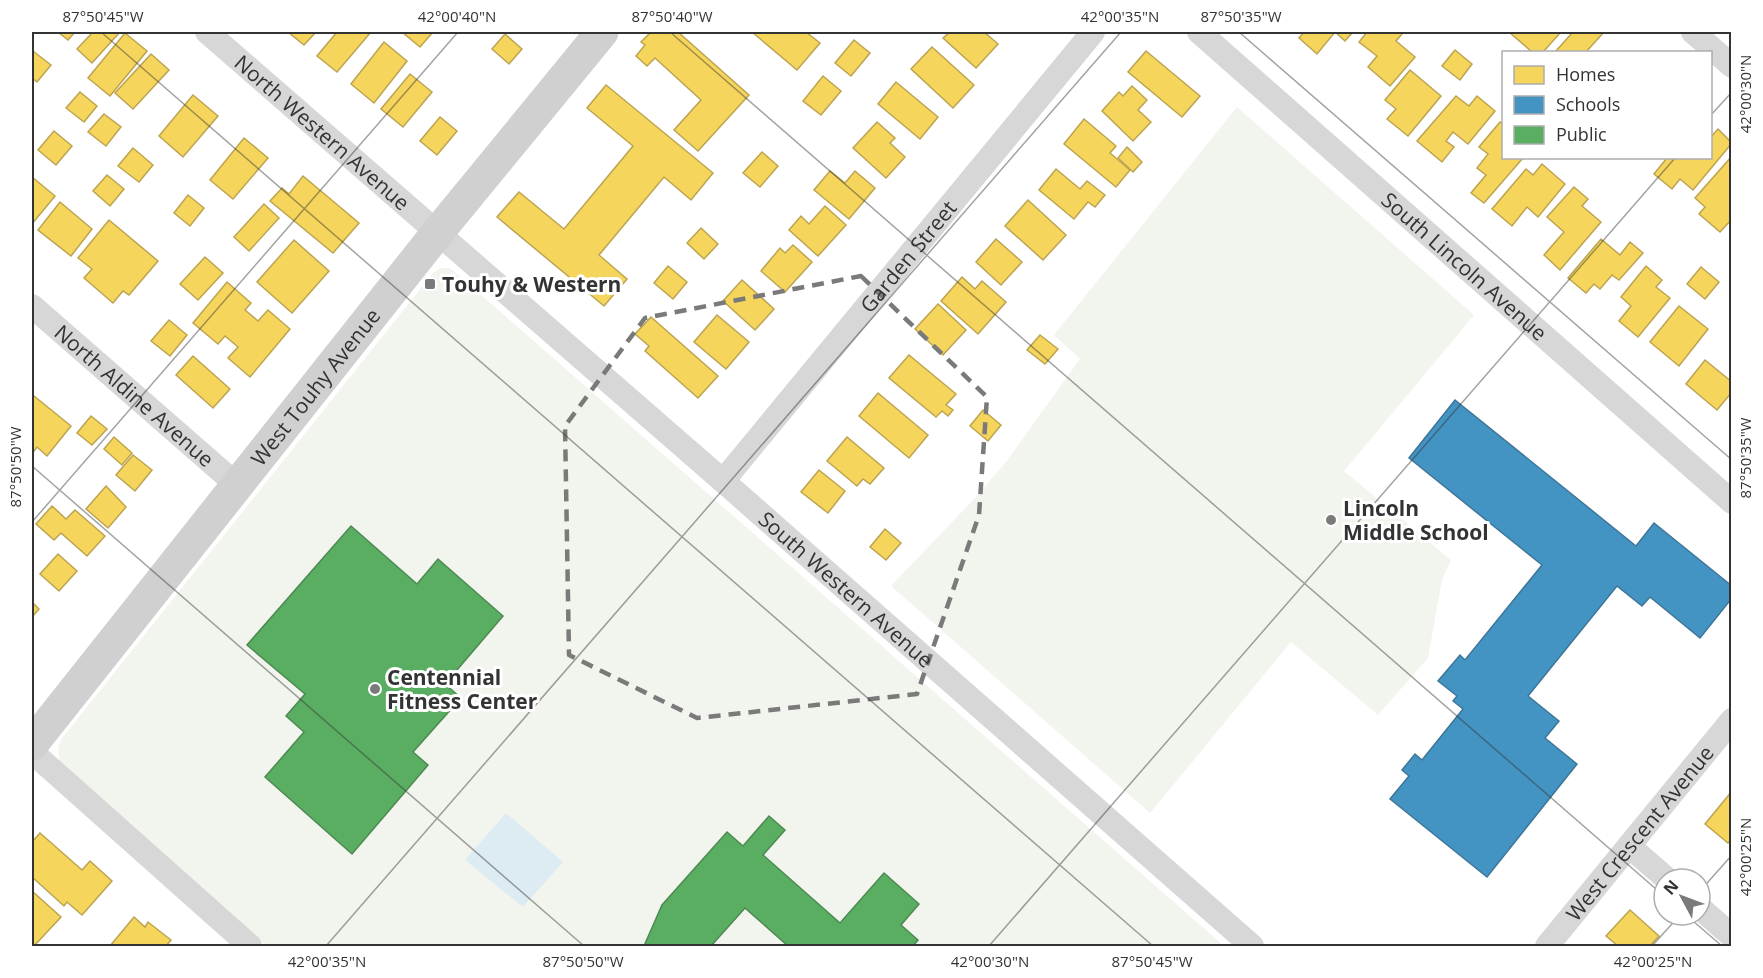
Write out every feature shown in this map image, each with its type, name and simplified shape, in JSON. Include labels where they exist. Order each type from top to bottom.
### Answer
[{"type":"main road","name":"West Touhy Avenue","points":[[32,744],[438,232],[602,32]]},
{"type":"street","name":"North Western Avenue","points":[[207,32],[438,232]]},
{"type":"street","name":"Garden Street","points":[[723,481],[1093,32]]},
{"type":"street","name":"South Lincoln Avenue","points":[[1199,32],[1731,502]]},
{"type":"street","points":[[1693,32],[1731,66]]},
{"type":"street","name":"South Western Avenue","points":[[438,232],[1252,946]]},
{"type":"street","name":"North Aldine Avenue","points":[[32,306],[237,485]]},
{"type":"street","name":"West Crescent Avenue","points":[[1547,946],[1731,720]]},
{"type":"street","points":[[32,752],[249,946]]},
{"type":"street","points":[[1629,846],[1653,867]]},
{"type":"street","points":[[1712,919],[1731,936]]},
{"type":"highlighted area","points":[[861,276],[987,397],[979,515],[917,694],[697,718],[569,655],[565,426],[645,318]]},
{"type":"shaded area","points":[[1237,107],[1474,315],[1344,471],[1451,560],[1442,580],[1428,658],[1378,715],[1291,642],[1150,813],[891,586],[1006,462],[1080,359],[1054,335]]},
{"type":"shaded area","points":[[441,268],[449,268],[455,272],[1224,946],[267,946],[60,766],[58,747],[63,737],[433,273]]},
{"type":"shaded area","points":[[506,813],[563,862],[523,907],[465,860]]},
{"type":"building: Homes","points":[[58,32],[75,32],[68,40]]},
{"type":"building: Homes","points":[[93,32],[120,32],[92,63],[77,49]]},
{"type":"building: Homes","points":[[288,32],[316,32],[304,45]]},
{"type":"building: Homes","points":[[337,32],[371,32],[337,72],[317,56]]},
{"type":"building: Homes","points":[[402,32],[433,32],[420,47]]},
{"type":"building: Homes","points":[[651,32],[678,32],[749,95],[698,151],[674,130],[701,100],[655,58],[647,66],[636,56],[645,45],[641,42]]},
{"type":"building: Homes","points":[[752,32],[806,32],[820,43],[797,70]]},
{"type":"building: Homes","points":[[950,32],[984,32],[998,44],[976,68],[943,38]]},
{"type":"building: Homes","points":[[1304,32],[1335,32],[1317,54],[1299,38]]},
{"type":"building: Homes","points":[[1335,32],[1353,32],[1345,41]]},
{"type":"building: Homes","points":[[1367,32],[1399,32],[1402,34],[1396,41],[1415,57],[1390,86],[1368,67],[1377,56],[1359,42]]},
{"type":"building: Homes","points":[[1509,32],[1561,32],[1544,51],[1531,51]]},
{"type":"building: Homes","points":[[1573,32],[1604,32],[1587,51],[1556,51]]},
{"type":"building: Homes","points":[[125,33],[147,51],[110,96],[88,78]]},
{"type":"building: Homes","points":[[505,34],[522,49],[509,64],[492,49]]},
{"type":"building: Homes","points":[[854,40],[870,53],[851,76],[835,63]]},
{"type":"building: Homes","points":[[384,42],[407,61],[374,103],[351,84]]},
{"type":"building: Homes","points":[[932,47],[974,85],[953,108],[911,69]]},
{"type":"building: Homes","points":[[1455,50],[1472,64],[1460,80],[1442,66]]},
{"type":"building: Homes","points":[[33,51],[51,65],[37,82],[32,78]]},
{"type":"building: Homes","points":[[1146,51],[1200,96],[1182,117],[1128,72]]},
{"type":"building: Homes","points":[[151,54],[169,70],[133,109],[115,93]]},
{"type":"building: Homes","points":[[1410,70],[1441,96],[1408,136],[1387,119],[1396,109],[1385,100]]},
{"type":"building: Homes","points":[[410,74],[432,92],[403,127],[381,109]]},
{"type":"building: Homes","points":[[823,76],[841,91],[821,115],[803,101]]},
{"type":"building: Homes","points":[[896,82],[938,117],[920,139],[878,104]]},
{"type":"building: Homes","points":[[606,85],[713,173],[691,200],[664,177],[599,255],[627,279],[604,306],[497,217],[519,192],[564,229],[633,146],[587,108]]},
{"type":"building: Homes","points":[[1132,86],[1147,100],[1138,110],[1151,122],[1133,141],[1102,111],[1119,92],[1123,96]]},
{"type":"building: Homes","points":[[80,92],[97,106],[84,122],[66,108]]},
{"type":"building: Homes","points":[[193,95],[218,116],[183,157],[159,136]]},
{"type":"building: Homes","points":[[1456,96],[1469,106],[1477,96],[1495,111],[1468,144],[1453,132],[1446,141],[1454,147],[1442,162],[1417,141]]},
{"type":"building: Homes","points":[[104,114],[121,127],[106,146],[88,132]]},
{"type":"building: Homes","points":[[440,117],[457,131],[437,155],[420,141]]},
{"type":"building: Homes","points":[[1084,119],[1116,146],[1110,153],[1130,170],[1116,187],[1064,144]]},
{"type":"building: Homes","points":[[877,122],[895,138],[890,143],[905,157],[886,178],[853,148]]},
{"type":"building: Homes","points":[[1500,122],[1502,124],[1502,159],[1522,159],[1484,203],[1471,193],[1486,175],[1477,168],[1488,154],[1479,147]]},
{"type":"building: Homes","points":[[1718,129],[1732,143],[1693,190],[1680,179],[1672,189],[1654,174],[1666,159],[1712,159],[1712,136]]},
{"type":"building: Homes","points":[[54,131],[72,146],[56,165],[38,150]]},
{"type":"building: Homes","points":[[244,138],[268,158],[233,199],[210,180]]},
{"type":"building: Homes","points":[[1127,147],[1142,162],[1133,172],[1118,158]]},
{"type":"building: Homes","points":[[133,148],[153,165],[139,182],[118,166]]},
{"type":"building: Homes","points":[[762,152],[778,166],[760,187],[743,173]]},
{"type":"building: Homes","points":[[1732,156],[1732,219],[1720,232],[1699,214],[1705,207],[1695,198]]},
{"type":"building: Homes","points":[[1542,164],[1565,184],[1538,217],[1527,207],[1512,226],[1492,209],[1526,169],[1533,175]]},
{"type":"building: Homes","points":[[1056,169],[1080,189],[1087,181],[1105,195],[1095,207],[1088,202],[1074,219],[1039,190]]},
{"type":"building: Homes","points":[[830,171],[845,183],[855,171],[875,188],[849,219],[814,190]]},
{"type":"building: Homes","points":[[107,175],[124,189],[110,206],[93,191]]},
{"type":"building: Homes","points":[[303,176],[359,223],[333,253],[270,201],[282,188],[289,194]]},
{"type":"building: Homes","points":[[32,177],[55,196],[32,224]]},
{"type":"building: Homes","points":[[1574,187],[1588,199],[1582,206],[1601,222],[1560,270],[1544,255],[1564,232],[1547,217]]},
{"type":"building: Homes","points":[[188,195],[204,208],[190,226],[174,213]]},
{"type":"building: Homes","points":[[1028,200],[1066,235],[1043,260],[1005,226]]},
{"type":"building: Homes","points":[[60,202],[92,229],[71,256],[38,230]]},
{"type":"building: Homes","points":[[264,204],[279,218],[249,251],[234,237]]},
{"type":"building: Homes","points":[[825,206],[846,225],[818,256],[789,230],[801,216],[809,224]]},
{"type":"building: Homes","points":[[109,220],[158,261],[129,295],[123,291],[113,303],[84,278],[92,269],[78,258]]},
{"type":"building: Homes","points":[[701,228],[718,244],[704,259],[687,243]]},
{"type":"building: Homes","points":[[996,239],[1022,262],[1001,285],[976,262]]},
{"type":"building: Homes","points":[[1601,239],[1620,255],[1630,242],[1643,253],[1619,280],[1612,275],[1600,289],[1594,284],[1586,293],[1568,278]]},
{"type":"building: Homes","points":[[294,240],[329,271],[292,313],[257,282]]},
{"type":"building: Homes","points":[[793,245],[812,262],[785,292],[761,271],[780,248],[785,253]]},
{"type":"building: Homes","points":[[205,257],[223,273],[198,300],[180,284]]},
{"type":"building: Homes","points":[[668,266],[687,282],[673,299],[654,283]]},
{"type":"building: Homes","points":[[1646,266],[1662,280],[1656,287],[1670,298],[1638,337],[1619,321],[1631,306],[1621,297]]},
{"type":"building: Homes","points":[[1701,267],[1719,282],[1705,299],[1687,284]]},
{"type":"building: Homes","points":[[962,277],[975,289],[982,281],[1006,302],[978,334],[941,301]]},
{"type":"building: Homes","points":[[742,280],[774,309],[755,330],[723,301]]},
{"type":"building: Homes","points":[[227,282],[251,303],[245,310],[258,321],[268,310],[290,329],[250,377],[228,358],[238,347],[225,336],[218,344],[193,323]]},
{"type":"building: Homes","points":[[938,304],[966,330],[943,355],[915,329]]},
{"type":"building: Homes","points":[[1679,306],[1708,329],[1679,366],[1650,342]]},
{"type":"building: Homes","points":[[717,315],[749,342],[726,369],[694,342]]},
{"type":"building: Homes","points":[[651,317],[718,376],[698,398],[645,351],[649,346],[635,334]]},
{"type":"building: Homes","points":[[169,320],[187,335],[170,356],[151,341]]},
{"type":"building: Homes","points":[[1040,335],[1058,349],[1045,364],[1027,350]]},
{"type":"building: Homes","points":[[909,355],[956,394],[946,405],[953,410],[948,416],[942,411],[936,417],[889,378]]},
{"type":"building: Homes","points":[[193,356],[230,389],[213,408],[176,375]]},
{"type":"building: Homes","points":[[1705,360],[1732,382],[1732,392],[1717,410],[1686,384]]},
{"type":"building: Homes","points":[[878,393],[928,435],[909,458],[859,416]]},
{"type":"building: Homes","points":[[34,396],[71,426],[47,456],[37,447],[32,454],[32,399]]},
{"type":"building: Homes","points":[[983,410],[1001,425],[988,441],[970,426]]},
{"type":"building: Homes","points":[[91,416],[107,429],[92,445],[77,433]]},
{"type":"building: Homes","points":[[114,437],[132,453],[122,465],[104,449]]},
{"type":"building: Homes","points":[[847,437],[884,468],[870,484],[863,479],[857,486],[827,461]]},
{"type":"building: Homes","points":[[133,455],[152,470],[135,491],[116,475]]},
{"type":"building: Homes","points":[[819,470],[845,491],[828,513],[801,492]]},
{"type":"building: Homes","points":[[106,486],[126,507],[108,528],[86,509]]},
{"type":"building: Homes","points":[[52,506],[66,519],[75,510],[105,536],[87,556],[61,533],[54,540],[36,524]]},
{"type":"building: Homes","points":[[885,529],[901,543],[886,560],[870,547]]},
{"type":"building: Homes","points":[[58,554],[77,571],[59,591],[40,574]]},
{"type":"building: Homes","points":[[32,602],[39,609],[32,617]]},
{"type":"building: Homes","points":[[1732,791],[1732,839],[1728,843],[1705,824]]},
{"type":"building: Homes","points":[[40,833],[82,870],[90,861],[112,881],[82,915],[67,902],[64,906],[32,877],[32,842]]},
{"type":"building: Homes","points":[[32,891],[61,917],[34,946],[32,946]]},
{"type":"building: Homes","points":[[1630,910],[1659,936],[1650,946],[1618,946],[1606,936]]},
{"type":"building: Homes","points":[[134,917],[145,927],[148,922],[171,940],[166,946],[110,946]]},
{"type":"building: Schools","points":[[1455,400],[1636,546],[1654,523],[1732,586],[1732,598],[1700,638],[1650,597],[1642,606],[1617,586],[1528,696],[1559,721],[1545,738],[1577,764],[1487,877],[1390,799],[1409,776],[1402,770],[1415,754],[1422,760],[1463,709],[1453,701],[1457,696],[1438,681],[1460,655],[1465,660],[1542,565],[1409,458]]},
{"type":"building: Public","name":"Centennial Fitness Center","points":[[351,526],[417,584],[438,559],[503,616],[445,684],[461,698],[413,752],[428,765],[352,854],[265,777],[304,732],[286,716],[305,694],[247,645]]},
{"type":"building: Public","points":[[769,816],[785,830],[763,855],[840,923],[884,873],[919,904],[901,925],[918,940],[913,946],[788,946],[745,908],[711,946],[644,946],[662,905],[727,832],[743,846]]},
{"type":"place","name":"Touhy & Western","points":[[430,284]]},
{"type":"place","name":"Lincoln Middle School","points":[[1331,520]]},
{"type":"place","name":"Centennial Fitness Center","points":[[375,689]]}]
